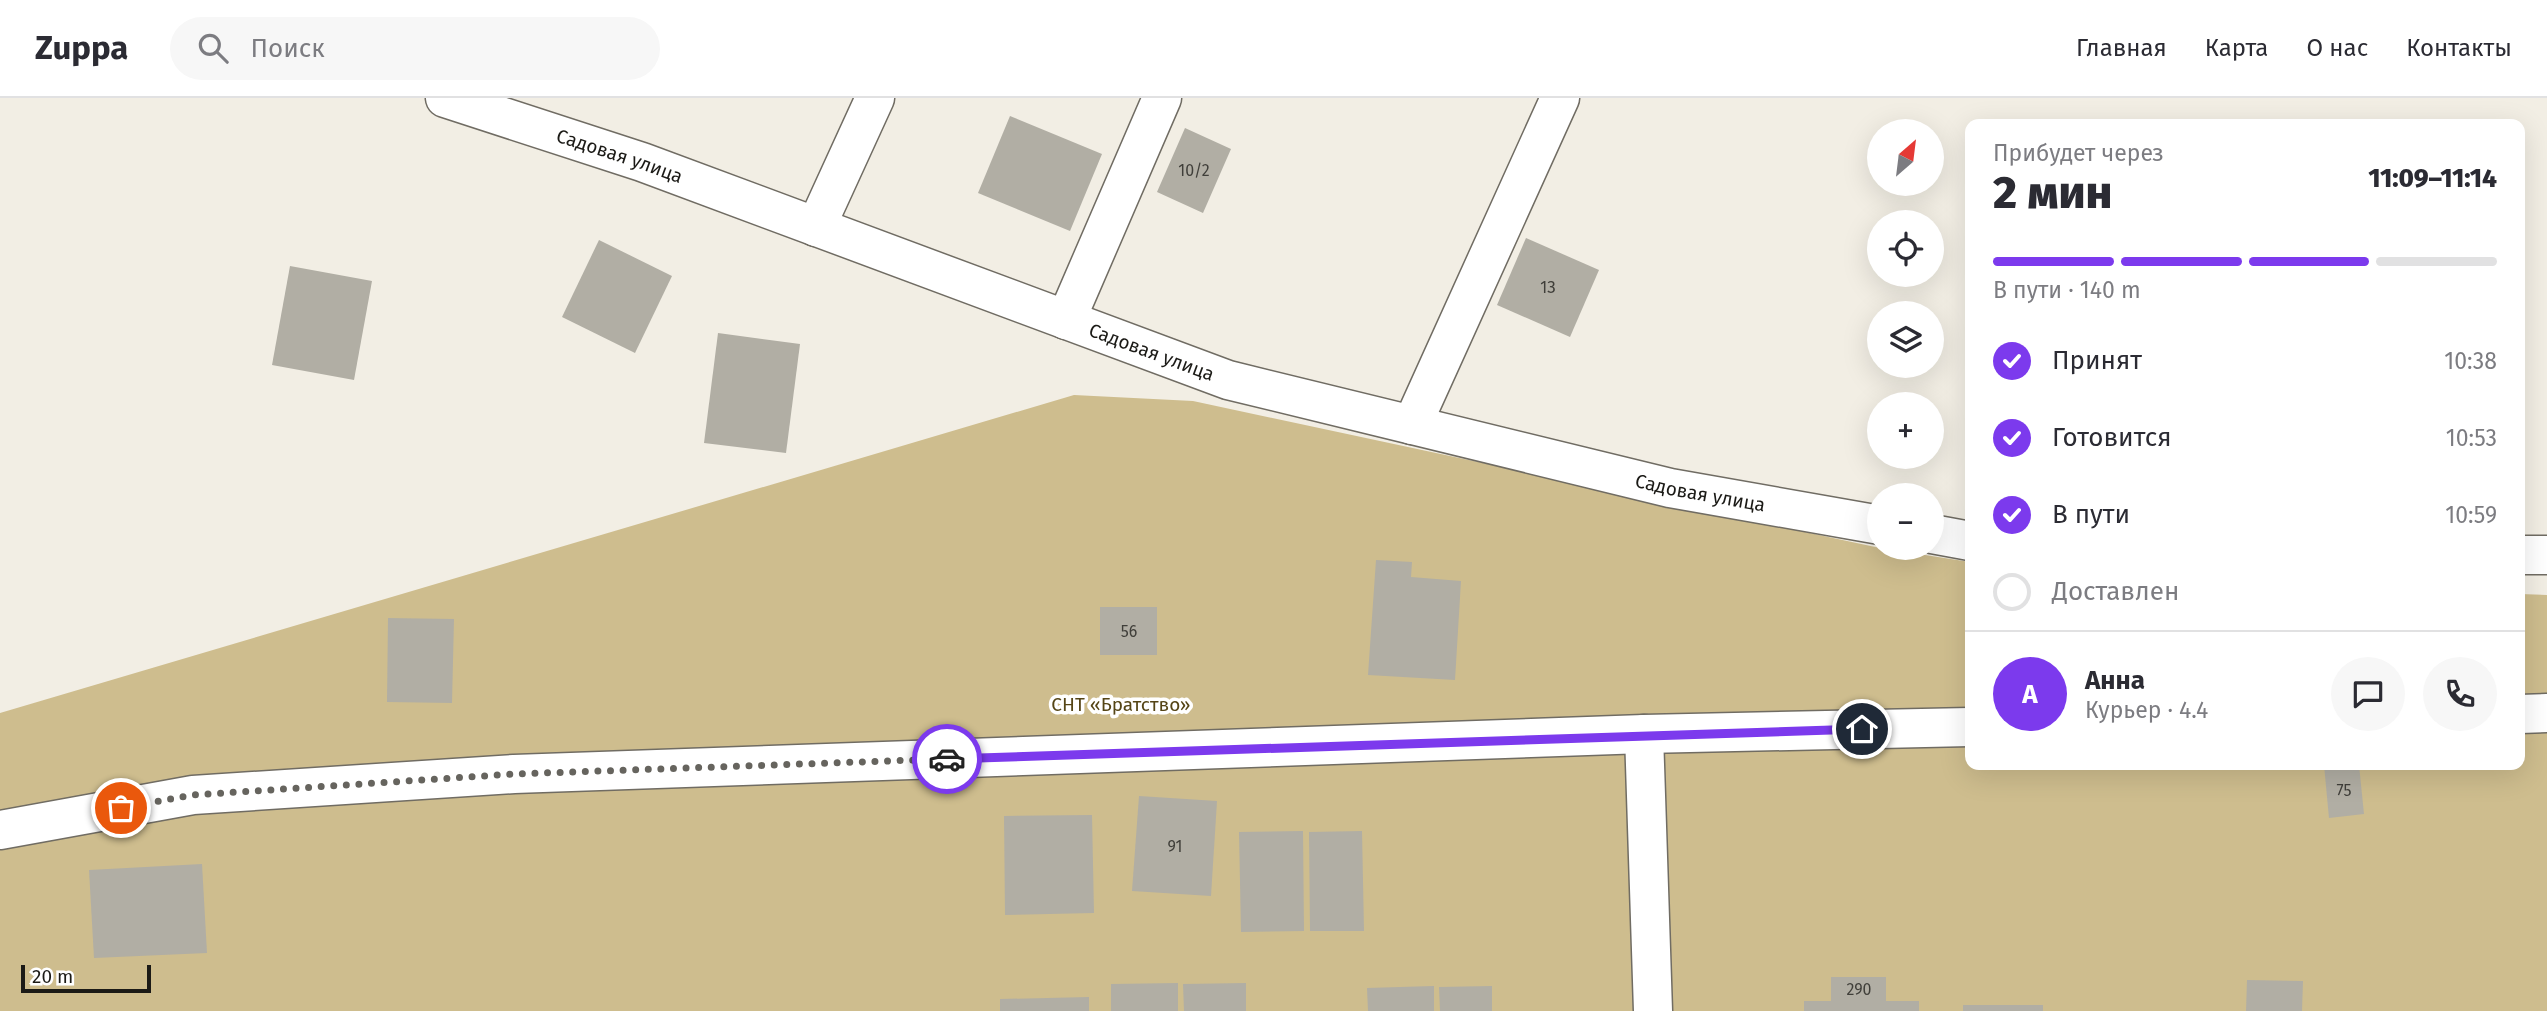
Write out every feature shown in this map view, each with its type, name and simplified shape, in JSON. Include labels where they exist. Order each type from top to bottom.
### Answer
[{"type":"street","name":"Садовая улица","points":[[445,98],[642,162],[1228,380],[1670,488],[1867,523]]},
{"type":"street","points":[[816,227],[875,98]]},
{"type":"street","points":[[1066,320],[1162,98]]},
{"type":"street","points":[[1412,425],[1560,98]]},
{"type":"street","points":[[1944,536],[1965,540]]},
{"type":"street","points":[[2525,555],[2547,555]]},
{"type":"street","points":[[2525,714],[2547,713]]},
{"type":"street","points":[[0,830],[193,795],[514,774],[1644,734],[1965,727]]},
{"type":"street","points":[[1644,734],[1653,1011]]},
{"type":"green space","name":"СНТ «Братство»","points":[[1074,395],[1193,401],[1867,545],[1867,560],[1944,558],[1965,561],[1965,770],[2525,770],[2525,594],[2547,595],[2547,1011],[0,1011],[0,713]]},
{"type":"building","points":[[1010,116],[1102,154],[1070,231],[978,193]]},
{"type":"building","points":[[1185,128],[1231,149],[1203,213],[1157,192]]},
{"type":"building","points":[[1526,238],[1599,270],[1570,337],[1497,305]]},
{"type":"building","points":[[599,240],[672,276],[635,353],[562,317]]},
{"type":"building","points":[[290,266],[372,281],[354,380],[272,365]]},
{"type":"building","points":[[718,333],[800,344],[786,453],[704,443]]},
{"type":"building","points":[[1376,560],[1412,562],[1411,577],[1461,581],[1455,680],[1368,675]]},
{"type":"building","points":[[1100,607],[1157,607],[1157,655],[1100,655]]},
{"type":"building","points":[[388,618],[454,619],[452,703],[387,702]]},
{"type":"building","points":[[2324,770],[2360,770],[2364,814],[2329,818]]},
{"type":"building","points":[[1139,796],[1217,801],[1211,896],[1132,891]]},
{"type":"building","points":[[1092,815],[1094,913],[1005,915],[1004,816]]},
{"type":"building","points":[[1303,831],[1304,931],[1241,932],[1239,832]]},
{"type":"building","points":[[1362,831],[1364,931],[1310,931],[1309,832]]},
{"type":"building","points":[[202,864],[207,953],[94,958],[89,870]]},
{"type":"building","points":[[1831,977],[1886,977],[1886,1001],[1919,1001],[1919,1011],[1804,1011],[1804,1001],[1831,1001]]},
{"type":"building","points":[[2247,980],[2303,981],[2302,1011],[2246,1011]]},
{"type":"building","points":[[1178,983],[1178,1011],[1111,1011],[1111,984]]},
{"type":"building","points":[[1246,983],[1246,1011],[1184,1011],[1183,984]]},
{"type":"building","points":[[1434,986],[1434,1011],[1368,1011],[1367,988]]},
{"type":"building","points":[[1492,986],[1492,1011],[1440,1011],[1439,987]]},
{"type":"building","points":[[1089,997],[1089,1011],[1000,1011],[1000,999]]},
{"type":"building","points":[[1963,1005],[2043,1005],[2043,1011],[1963,1011]]},
{"type":"way so far","points":[[121,808],[193,795],[514,774],[947,759]]},
{"type":"route","points":[[947,759],[1862,729]]}]
